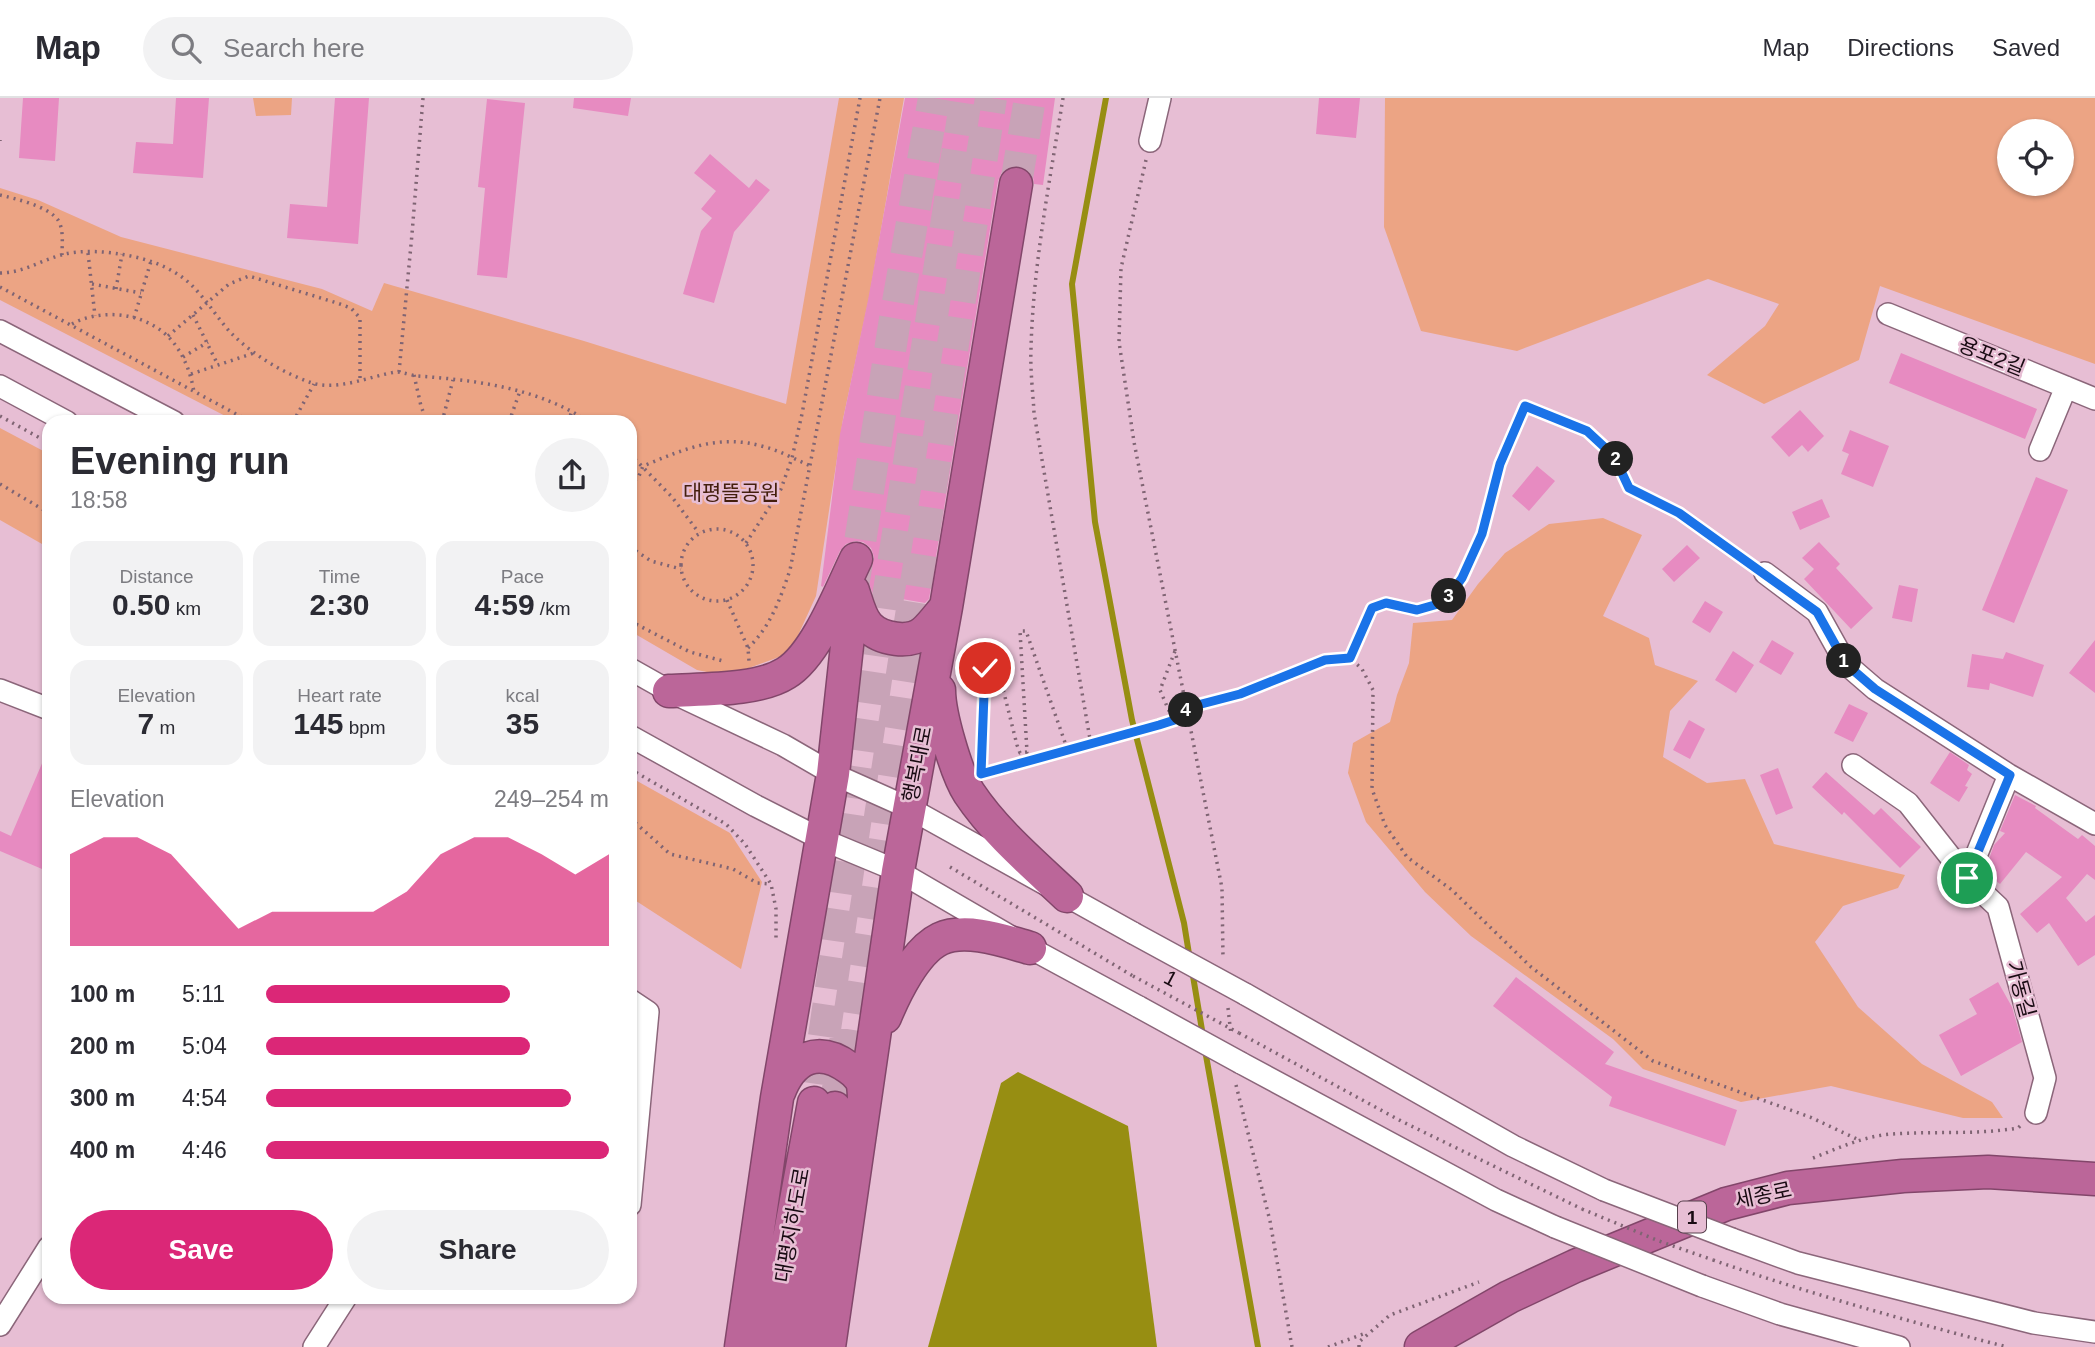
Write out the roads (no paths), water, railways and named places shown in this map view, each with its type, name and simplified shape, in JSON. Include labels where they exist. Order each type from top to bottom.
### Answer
[{"type":"highway","name":"행복대로","points":[[829,1347],[838,1105],[868,1068],[898,871],[946,607],[1016,184]]},
{"type":"highway","points":[[669,691],[731,688],[770,680],[786,673],[800,661],[829,616],[856,559]]},
{"type":"highway","points":[[741,1347],[777,1098],[833,774],[853,591],[860,614],[869,627],[885,637],[912,638],[923,634],[946,607]]},
{"type":"highway","points":[[937,659],[939,705],[968,792],[1013,845],[1067,896]]},
{"type":"highway","points":[[868,1068],[895,992],[916,960],[940,939],[964,935],[990,936],[1030,948]]},
{"type":"highway","points":[[777,1098],[786,1073],[798,1063],[811,1058],[826,1057],[841,1062],[863,1083],[838,1105]]},
{"type":"highway","name":"대평지하도로","points":[[769,1347],[838,1105]]},
{"type":"highway","name":"대평지하도로","points":[[800,1347],[838,1105]]},
{"type":"highway","points":[[1988,1172],[2045,1163],[2095,1164]]},
{"type":"highway","name":"세종로","points":[[1421,1347],[1509,1297],[1623,1245],[1726,1204],[1788,1188],[1988,1172],[2095,1179]]},
{"type":"street","points":[[1150,141],[1160,98]]},
{"type":"street","name":"용포2길","points":[[1888,314],[2095,399]]},
{"type":"street","points":[[0,331],[161,415]]},
{"type":"street","points":[[0,386],[54,415]]},
{"type":"street","points":[[2040,450],[2066,387]]},
{"type":"street","points":[[1765,573],[1817,612],[1846,664],[1875,689],[2010,775],[2095,824]]},
{"type":"street","points":[[637,673],[783,745],[833,774],[909,808],[1133,933],[1236,997],[1513,1146],[1604,1190],[1798,1263],[2034,1323],[2095,1332]]},
{"type":"street","points":[[0,690],[42,706]]},
{"type":"street","points":[[637,740],[821,839],[898,871],[1030,948],[1139,1007],[1238,1071],[1496,1200],[1555,1227],[1702,1286],[1780,1314],[1899,1347]]},
{"type":"street","name":"가동길","points":[[1853,765],[1908,803],[1967,878],[1998,907],[2045,1078],[2036,1113]]},
{"type":"street","points":[[1967,878],[2010,775]]},
{"type":"street","points":[[637,1005],[648,1012],[637,1130]]},
{"type":"street","points":[[0,1325],[42,1258]]},
{"type":"street","points":[[314,1347],[342,1304]]},
{"type":"waterway","points":[[1106,98],[1072,284],[1095,522],[1132,720],[1184,923],[1190,960]]},
{"type":"waterway","points":[[1192,970],[1203,1036]]},
{"type":"waterway","points":[[1205,1050],[1258,1347]]},
{"type":"tunnel","points":[[853,587],[895,319],[934,98]]},
{"type":"tunnel","points":[[817,1084],[888,597],[966,98]]},
{"type":"tunnel","points":[[835,1108],[991,98]]},
{"type":"tunnel","points":[[1016,184],[1030,98]]},
{"type":"park label","name":"대평뜰공원","points":[[731,492]]}]
